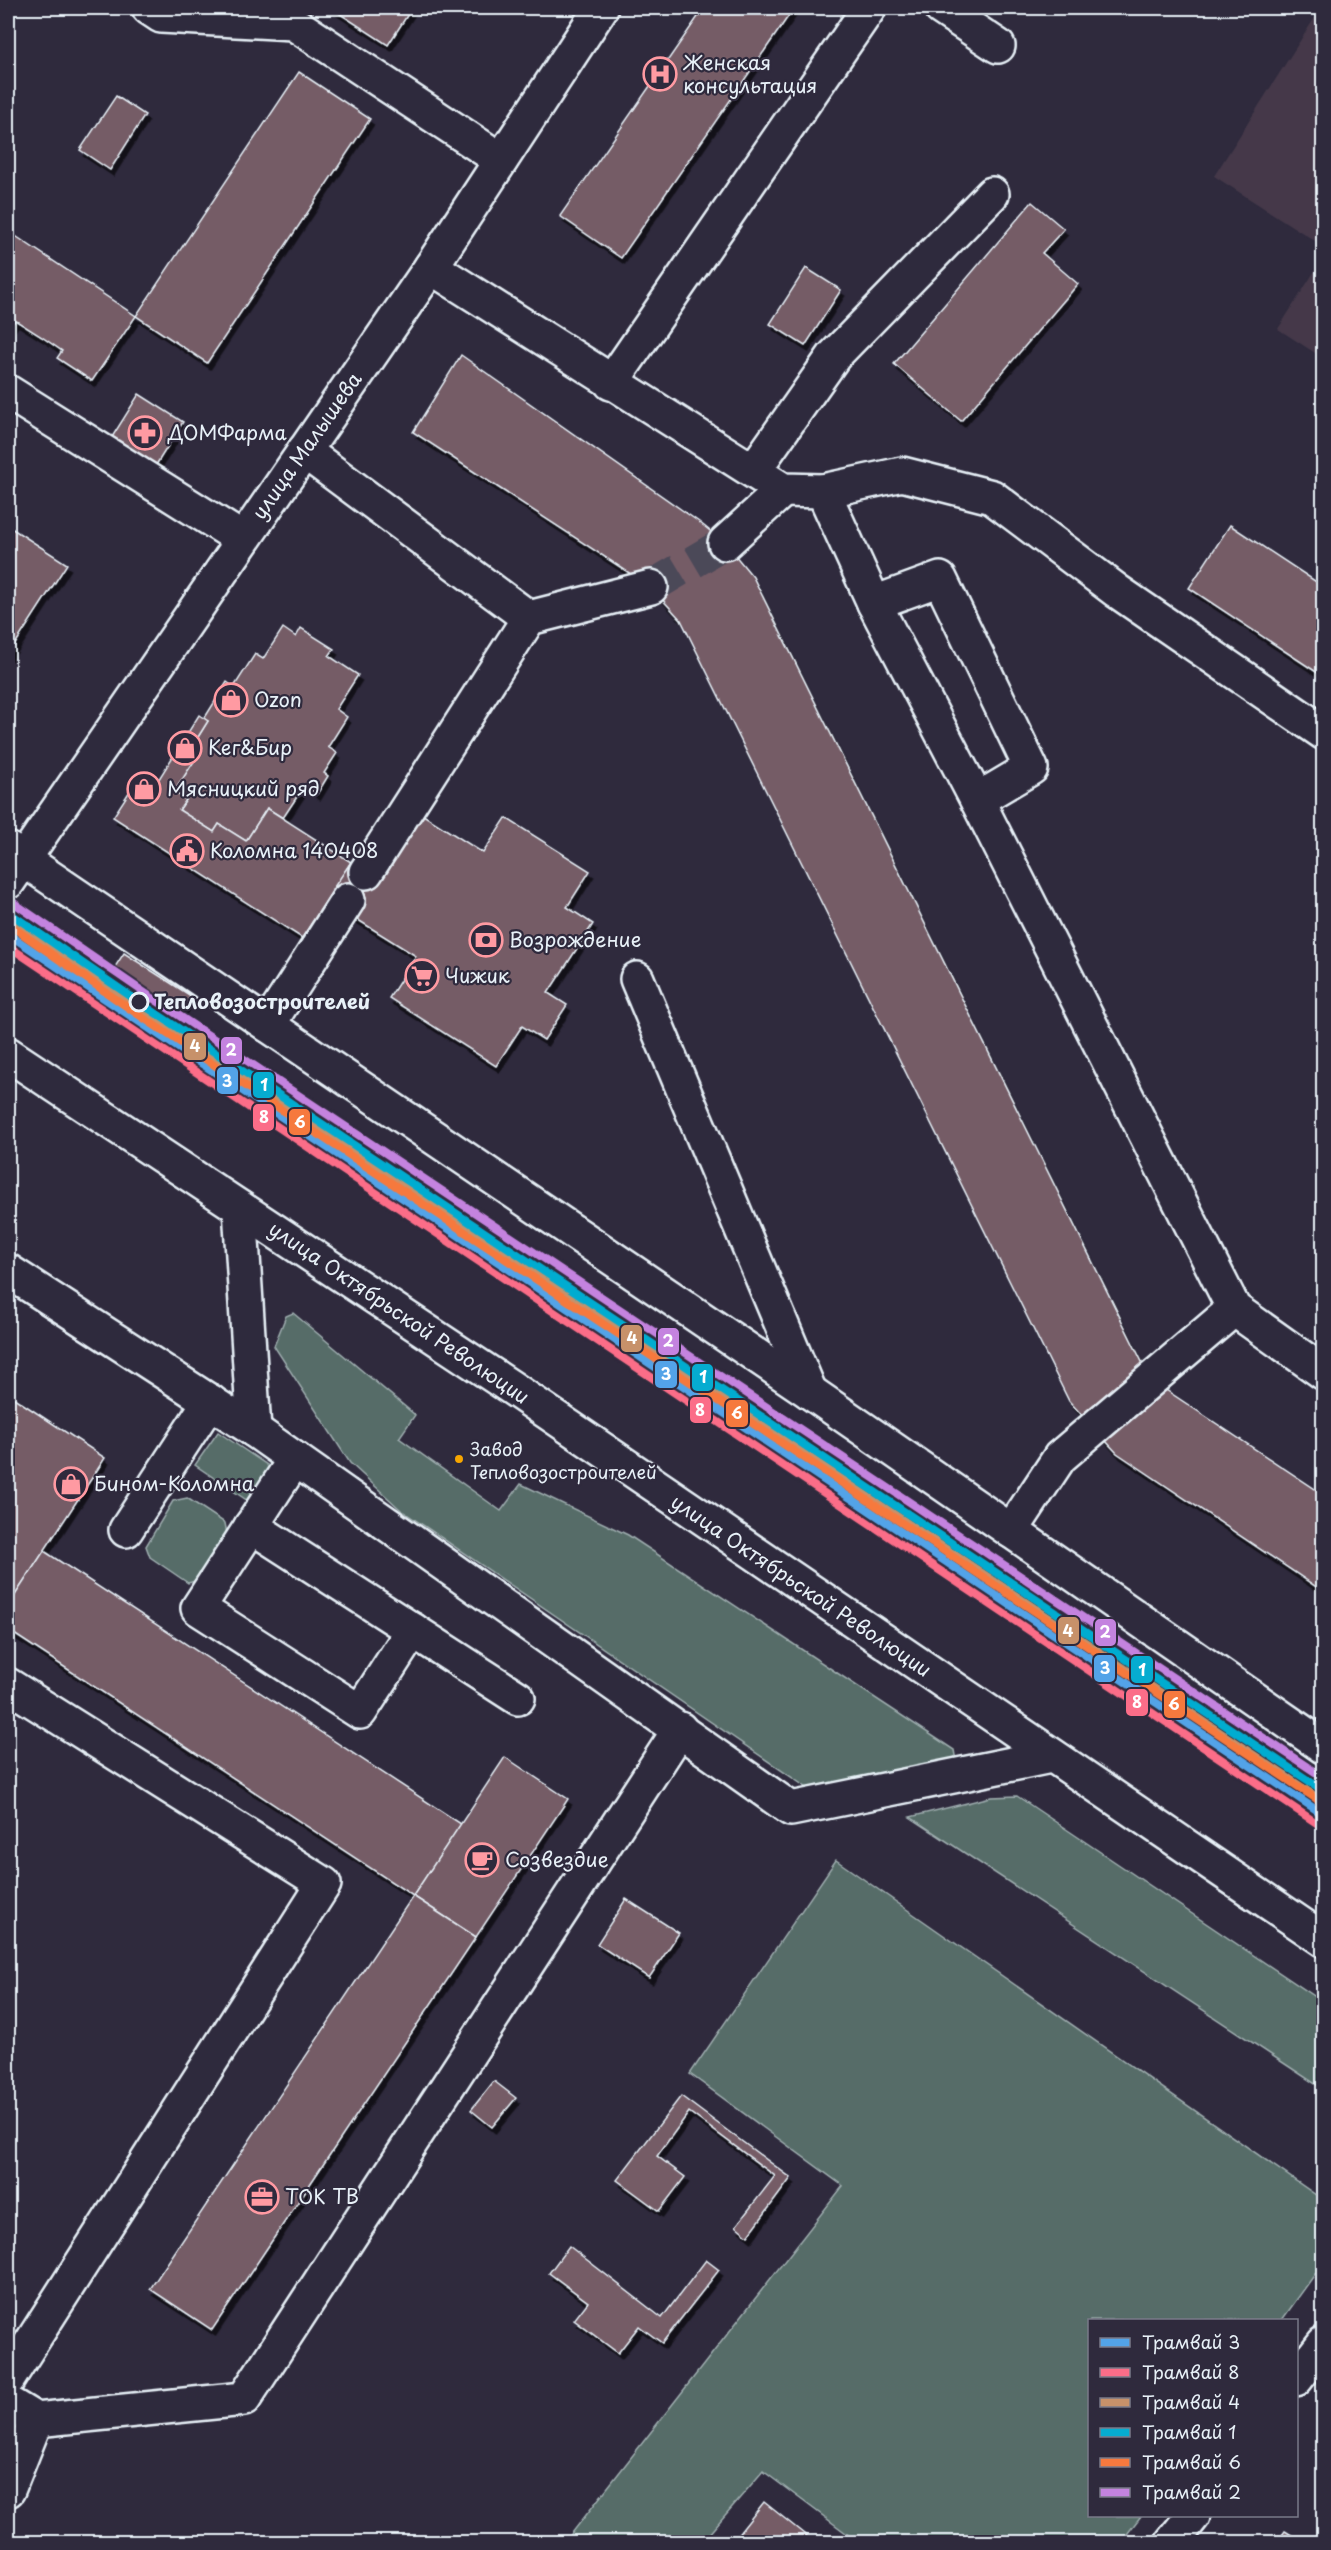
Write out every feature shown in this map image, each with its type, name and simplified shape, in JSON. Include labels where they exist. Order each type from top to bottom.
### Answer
[{"type":"street","points":[[149,8],[161,16],[292,23],[501,160]]},
{"type":"street","name":"улица Малышева","points":[[12,863],[304,451],[431,267],[601,8]]},
{"type":"street","points":[[610,383],[869,8]]},
{"type":"street","points":[[941,8],[998,46]]},
{"type":"street","points":[[754,470],[834,356],[992,194]]},
{"type":"street","points":[[431,267],[610,383],[783,490],[823,491],[902,474],[992,497],[1117,591],[1323,733]]},
{"type":"street","points":[[8,392],[242,538]]},
{"type":"street","points":[[304,451],[529,618]]},
{"type":"street","points":[[725,543],[783,490]]},
{"type":"street","points":[[823,491],[874,603],[977,800],[1234,1309],[1323,1373]]},
{"type":"street","points":[[874,603],[940,579],[1031,768],[977,800]]},
{"type":"street","points":[[366,872],[529,618],[651,587]]},
{"type":"street","points":[[12,863],[268,1025],[810,1392],[1323,1747]]},
{"type":"street","points":[[268,1025],[348,900]]},
{"type":"street","points":[[638,979],[810,1392]]},
{"type":"street","name":"улица Октябрьской Революции","points":[[8,1054],[509,1386],[1323,1940]]},
{"type":"street","points":[[240,1208],[254,1430]]},
{"type":"street","points":[[8,1271],[254,1430],[791,1809],[1051,1755]]},
{"type":"street","points":[[1011,1531],[1060,1457],[1234,1309]]},
{"type":"street","points":[[126,1530],[210,1401]]},
{"type":"street","points":[[295,1459],[198,1608],[360,1712],[413,1630]]},
{"type":"street","points":[[251,1526],[518,1698]]},
{"type":"street","points":[[8,1685],[324,1884],[8,2379]]},
{"type":"street","points":[[8,2403],[36,2420],[244,2399],[680,1729]]},
{"type":"street","points":[[1298,2376],[1323,2343]]},
{"type":"street","points":[[8,2490],[36,2420]]},
{"type":"street","points":[[1172,2542],[1192,2517]]},
{"type":"shaded area","points":[[1321,8],[1324,8],[1323,246],[1214,176]]},
{"type":"shaded area","points":[[1323,258],[1323,358],[1278,329]]},
{"type":"green space","points":[[293,1313],[415,1415],[399,1438],[501,1511],[521,1484],[628,1535],[954,1750],[956,1761],[816,1794],[401,1510],[350,1463],[274,1346],[286,1316]]},
{"type":"green space","points":[[218,1432],[270,1467],[248,1501],[195,1465]]},
{"type":"green space","points":[[187,1498],[225,1523],[227,1534],[195,1581],[188,1583],[150,1557],[146,1546],[173,1501]]},
{"type":"green space","points":[[1017,1796],[1323,2002],[1323,2089],[910,1817],[991,1797]]},
{"type":"green space","points":[[836,1860],[1323,2200],[1323,2263],[1283,2319],[1088,2319],[1088,2517],[1140,2517],[1121,2542],[858,2542],[763,2471],[702,2542],[565,2542],[843,2186],[690,2074]]},
{"type":"building","points":[[331,8],[412,8],[388,45]]},
{"type":"building","points":[[704,8],[794,8],[621,258],[560,216]]},
{"type":"building","points":[[299,72],[370,119],[207,363],[136,316]]},
{"type":"building","points":[[116,96],[145,115],[110,170],[80,150]]},
{"type":"building","points":[[1032,202],[1064,229],[1042,253],[1078,284],[961,421],[894,364]]},
{"type":"building","points":[[8,231],[136,316],[92,381],[57,358],[62,351],[42,337],[15,320],[10,327],[8,325]]},
{"type":"building","points":[[806,268],[841,290],[805,346],[770,324]]},
{"type":"building","points":[[461,355],[699,522],[725,543],[753,577],[1151,1380],[1324,1495],[1324,1592],[1117,1453],[1069,1401],[681,620],[651,587],[413,432]]},
{"type":"building","name":"ДОМФарма","points":[[139,394],[183,422],[151,473],[107,445]]},
{"type":"building","points":[[1230,525],[1324,587],[1324,677],[1189,588]]},
{"type":"building","points":[[8,526],[67,564],[8,655]]},
{"type":"building","points":[[283,628],[296,637],[301,628],[334,649],[329,656],[358,675],[336,709],[347,717],[328,747],[337,753],[324,773],[328,776],[317,794],[304,786],[283,818],[267,808],[246,841],[219,824],[214,832],[179,810],[186,800],[174,792],[196,758],[188,753],[208,721],[204,719],[227,682],[234,687],[255,654],[263,659]]},
{"type":"building","points":[[199,715],[208,721],[188,753],[196,758],[174,792],[186,800],[179,810],[214,832],[219,824],[246,841],[267,808],[351,862],[302,938],[113,817],[137,780],[152,790]]},
{"type":"building","name":"Возрождение","points":[[417,811],[483,853],[506,818],[590,871],[567,907],[593,924],[548,993],[567,1005],[544,1040],[522,1026],[496,1066],[389,998],[416,956],[350,915],[356,905],[332,890],[351,862],[374,877]]},
{"type":"building","points":[[124,953],[191,996],[180,1014],[113,970]]},
{"type":"building","points":[[8,1394],[105,1458],[8,1606]]},
{"type":"building","points":[[44,1551],[461,1824],[413,1896],[8,1630],[8,1606]]},
{"type":"building","name":"Созвездие","points":[[505,1757],[568,1799],[476,1937],[413,1896]]},
{"type":"building","points":[[413,1896],[476,1937],[212,2330],[150,2289]]},
{"type":"building","points":[[626,1899],[679,1933],[649,1978],[597,1944]]},
{"type":"building","points":[[494,2081],[516,2098],[492,2127],[471,2110]]},
{"type":"building","points":[[681,2096],[791,2178],[748,2236],[736,2226],[775,2176],[689,2112],[657,2156],[685,2177],[659,2211],[617,2180]]},
{"type":"building","points":[[569,2246],[662,2318],[706,2260],[719,2270],[662,2343],[639,2326],[618,2353],[574,2320],[588,2302],[549,2273]]},
{"type":"building","points":[[764,2502],[814,2542],[732,2542]]},
{"type":"building","points":[[1285,2531],[1303,2542],[1277,2542]]},
{"type":"tunnel","points":[[651,587],[725,543]]},
{"type":"tram line","name":"2","points":[[14,903],[145,993],[1324,1778]]},
{"type":"tram line","name":"1","points":[[8,912],[139,1002],[1324,1791]]},
{"type":"tram line","name":"6","points":[[8,924],[133,1011],[1318,1800]]},
{"type":"tram line","name":"4","points":[[14,925],[1324,1802]]},
{"type":"tram line","name":"3","points":[[8,934],[1324,1815]]},
{"type":"tram line","name":"8","points":[[8,946],[1318,1824]]},
{"type":"place","name":"Женская консультация","points":[[660,74]]},
{"type":"place","name":"ДОМФарма","points":[[145,433]]},
{"type":"place","name":"Ozon","points":[[231,700]]},
{"type":"place","name":"Кег&Бир","points":[[185,748]]},
{"type":"place","name":"Мясницкий ряд","points":[[144,789]]},
{"type":"place","name":"Коломна 140408","points":[[187,851]]},
{"type":"place","name":"Возрождение","points":[[486,940]]},
{"type":"place","name":"Чижик","points":[[422,976]]},
{"type":"place","name":"Тепловозостроителей","points":[[139,1002]]},
{"type":"place","name":"Завод Тепловозостроителей","points":[[459,1459]]},
{"type":"place","name":"Бином-Коломна","points":[[71,1484]]},
{"type":"place","name":"Созвездие","points":[[482,1860]]},
{"type":"place","name":"ТОК ТВ","points":[[262,2197]]}]
